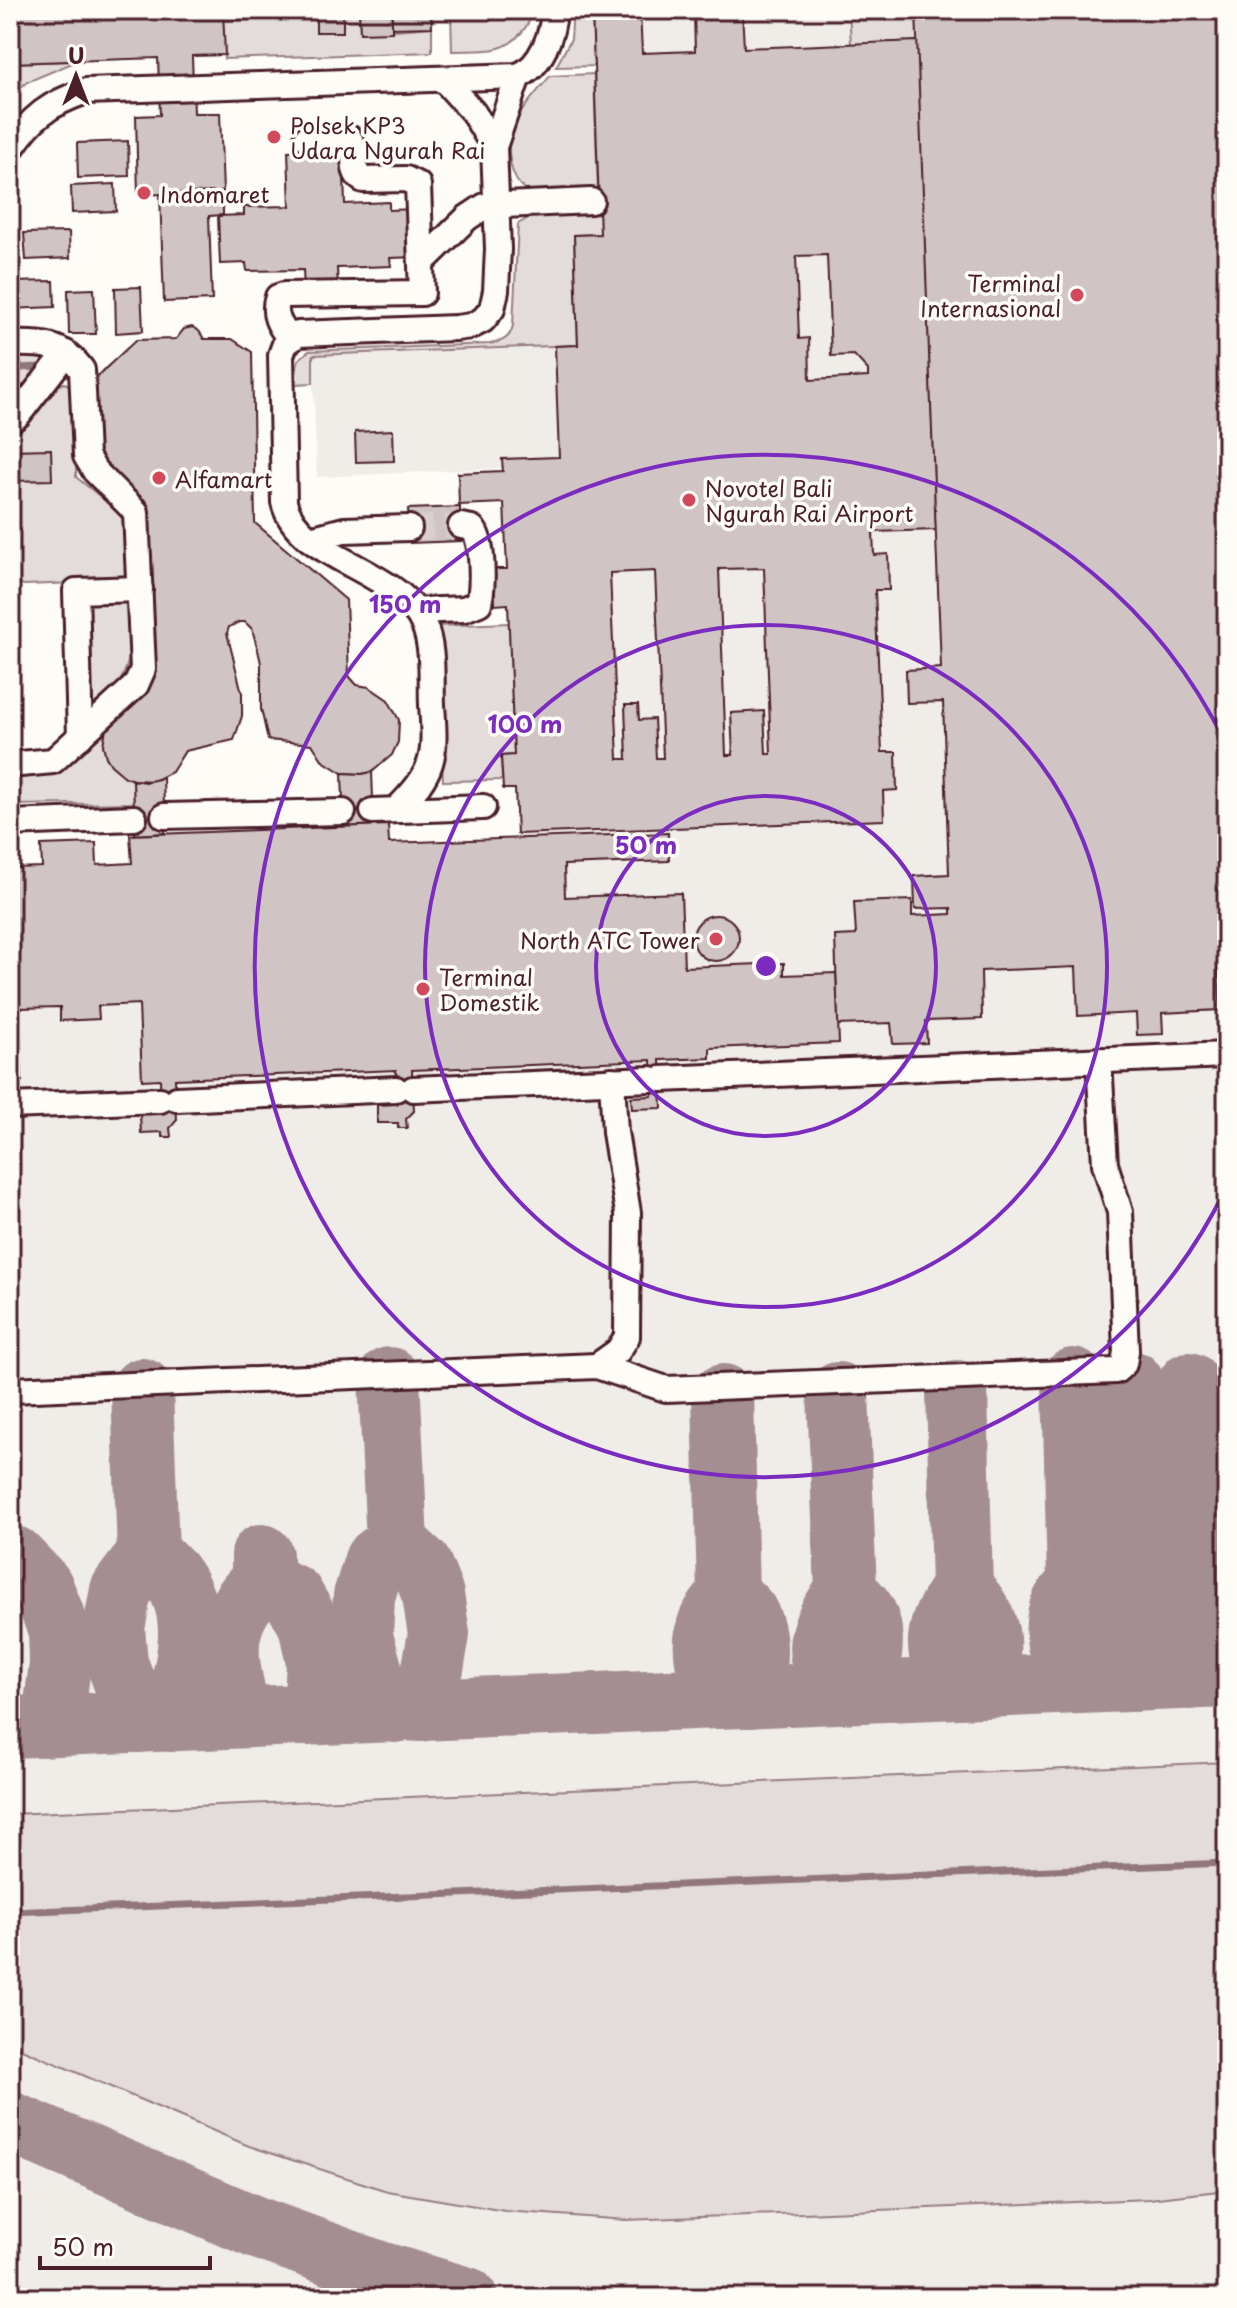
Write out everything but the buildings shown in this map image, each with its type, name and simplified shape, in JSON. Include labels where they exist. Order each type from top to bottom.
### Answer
[{"type":"street","points":[[10,150],[36,116],[57,102],[86,91],[518,76],[532,67],[549,39],[554,10]]},
{"type":"street","points":[[483,807],[385,810],[422,781],[431,763],[435,744],[429,643],[416,611],[391,589],[310,539],[291,523],[284,502],[280,372],[281,355],[290,339],[298,334],[471,326],[483,320],[492,309],[496,291],[494,147],[518,76]]},
{"type":"street","points":[[443,79],[473,112],[494,147]]},
{"type":"street","points":[[10,114],[36,116]]},
{"type":"street","points":[[307,138],[349,138],[354,148],[355,171],[363,180],[406,179],[418,185],[423,329]]},
{"type":"street","points":[[421,263],[467,218],[485,206],[591,201]]},
{"type":"street","points":[[290,339],[277,323],[278,297],[422,293]]},
{"type":"street","points":[[10,344],[45,343],[56,346],[82,370],[85,448],[89,463],[136,512],[143,669],[140,679],[53,761],[10,765]]},
{"type":"street","points":[[10,421],[66,353]]},
{"type":"street","points":[[416,611],[464,609],[479,603],[482,594],[480,541],[472,528],[461,526]]},
{"type":"street","points":[[310,539],[344,530],[409,528]]},
{"type":"street","points":[[80,737],[76,591],[140,589]]},
{"type":"street","points":[[164,816],[343,812]]},
{"type":"street","points":[[10,823],[134,818]]},
{"type":"street","points":[[10,1106],[1227,1055]]},
{"type":"street","points":[[10,1390],[597,1366],[608,1367],[666,1389],[1108,1372],[1121,1369],[1126,1351],[1120,1212],[1104,1155],[1099,1060]]},
{"type":"street","points":[[597,1366],[618,1351],[627,1337],[628,1213],[615,1132],[612,1080]]},
{"type":"shaded area","points":[[277,10],[359,10],[360,33],[432,27],[432,52],[224,59],[223,21],[277,19]]},
{"type":"shaded area","points":[[451,10],[532,10],[525,28],[505,46],[452,51]]},
{"type":"shaded area","points":[[573,10],[592,10],[594,66],[556,67],[571,39]]},
{"type":"shaded area","points":[[592,10],[1227,10],[1227,2298],[10,2298],[10,846],[12,868],[42,866],[41,845],[96,843],[97,865],[131,863],[130,835],[388,825],[390,843],[518,838],[515,789],[503,789],[501,756],[514,755],[508,605],[495,605],[494,569],[507,568],[504,504],[459,505],[458,473],[502,471],[503,468],[317,477],[312,355],[532,347],[529,224],[600,219]]},
{"type":"shaded area","points":[[849,10],[916,10],[918,41],[851,44]]},
{"type":"shaded area","points":[[77,61],[27,82],[10,97],[10,63]]},
{"type":"shaded area","points":[[594,74],[598,192],[551,195],[527,191],[514,176],[509,155],[510,134],[516,120],[550,76]]},
{"type":"shaded area","points":[[600,213],[600,234],[574,235],[578,345],[313,355],[313,383],[295,384],[298,360],[309,351],[502,341],[513,325],[518,224],[532,216]]},
{"type":"shaded area","points":[[42,354],[43,368],[10,406],[10,355]]},
{"type":"shaded area","points":[[64,383],[72,386],[76,398],[76,477],[113,507],[125,522],[129,581],[24,585],[10,581],[10,436]]},
{"type":"shaded area","points":[[130,596],[131,642],[127,667],[102,707],[90,710],[86,597]]},
{"type":"shaded area","points":[[509,623],[514,755],[501,756],[502,780],[443,781],[435,626]]},
{"type":"shaded area","points":[[107,723],[105,741],[108,757],[118,770],[133,780],[134,803],[10,805],[10,777],[53,772]]},
{"type":"shaded area","points":[[1227,1762],[1227,2190],[1149,2199],[626,2220],[505,2211],[387,2191],[249,2146],[10,2044],[10,1814]]},
{"type":"waterway","points":[[18,368],[41,367]]},
{"type":"waterway","points":[[10,1912],[1227,1863]]},
{"type":"taxiway","points":[[389,1378],[397,1543],[375,1560],[364,1596],[362,1636],[374,1679],[395,1712]]},
{"type":"taxiway","points":[[1072,1683],[1060,1654],[1057,1624],[1062,1604],[1078,1584],[1073,1379]]},
{"type":"taxiway","points":[[1133,1382],[1139,1583],[1122,1606],[1118,1630],[1119,1642],[1135,1681]]},
{"type":"taxiway","points":[[1189,1383],[1196,1578],[1179,1604],[1173,1638],[1189,1679]]},
{"type":"taxiway","points":[[139,1722],[117,1663],[114,1628],[121,1590],[148,1554],[142,1389]]},
{"type":"taxiway","points":[[954,1688],[941,1661],[939,1637],[946,1613],[962,1588],[957,1391]]},
{"type":"taxiway","points":[[838,1393],[846,1592],[829,1617],[820,1653],[823,1666],[838,1693]]},
{"type":"taxiway","points":[[719,1698],[708,1671],[705,1642],[709,1622],[728,1595],[723,1395]]},
{"type":"taxiway","points":[[397,1543],[421,1565],[433,1595],[439,1634],[420,1711]]},
{"type":"taxiway","points":[[148,1554],[171,1575],[187,1609],[188,1647],[171,1721]]},
{"type":"taxiway","points":[[238,1705],[230,1670],[229,1638],[239,1609],[262,1581],[262,1555]]},
{"type":"taxiway","points":[[10,1561],[14,1557],[42,1586],[59,1630],[60,1665],[55,1704],[46,1726]]},
{"type":"taxiway","points":[[1196,1578],[1214,1601],[1222,1624],[1221,1649],[1214,1677]]},
{"type":"taxiway","points":[[262,1581],[293,1596],[309,1624],[317,1662],[315,1697],[308,1715]]},
{"type":"taxiway","points":[[962,1588],[980,1612],[988,1634],[989,1657],[984,1687]]},
{"type":"taxiway","points":[[846,1592],[864,1611],[871,1631],[871,1651],[863,1692]]},
{"type":"taxiway","points":[[728,1595],[741,1606],[752,1623],[756,1655],[750,1697]]},
{"type":"taxiway","points":[[10,1727],[1227,1677]]},
{"type":"taxiway","points":[[10,2122],[255,2227],[379,2272],[467,2298]]},
{"type":"tunnel","points":[[409,528],[461,526]]},
{"type":"place","name":"Polsek KP3 Udara Ngurah Rai","points":[[274,137]]},
{"type":"place","name":"Indomaret","points":[[144,193]]},
{"type":"place","name":"Terminal Internasional","points":[[1077,295]]},
{"type":"place","name":"Alfamart","points":[[159,478]]},
{"type":"place","name":"Novotel Bali Ngurah Rai Airport","points":[[689,500]]},
{"type":"place","name":"North ATC Tower","points":[[716,939]]},
{"type":"place","name":"Terminal Domestik","points":[[423,989]]}]
